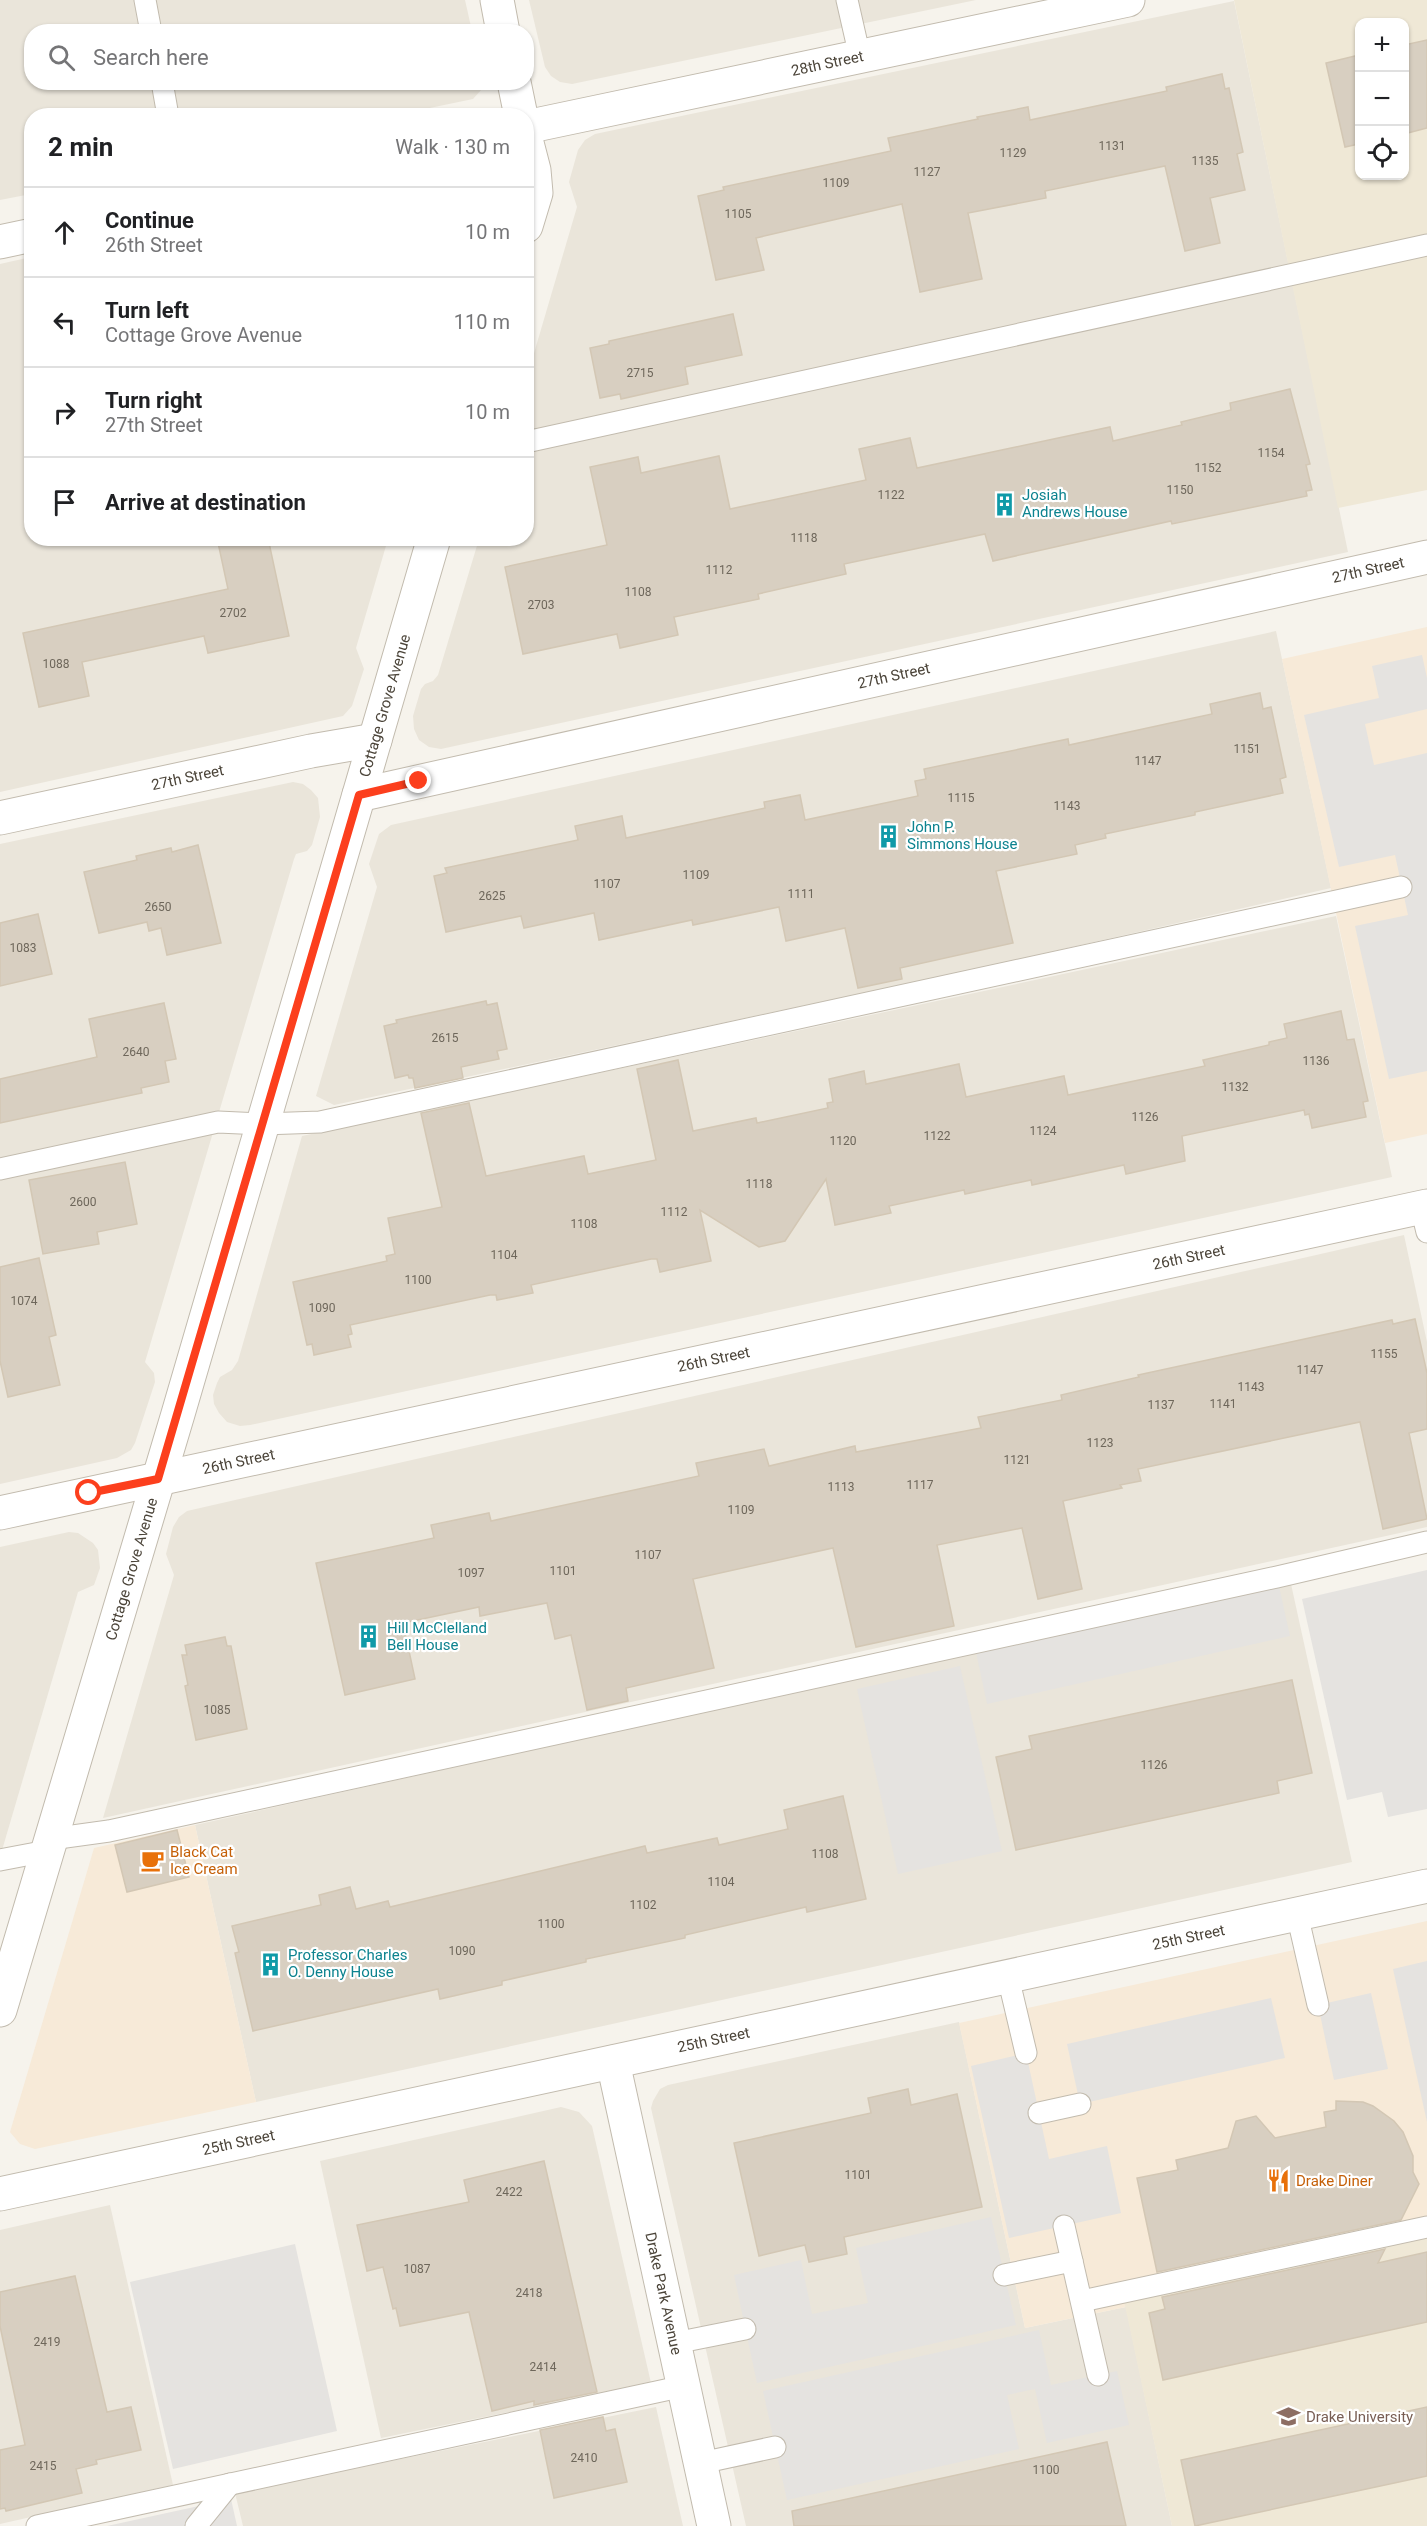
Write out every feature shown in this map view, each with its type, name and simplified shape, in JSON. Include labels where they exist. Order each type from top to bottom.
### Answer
[{"type":"street","points":[[496,0],[501,24]]},
{"type":"street","name":"28th Street","points":[[534,125],[1128,0]]},
{"type":"street","points":[[516,90],[519,108]]},
{"type":"street","points":[[534,170],[536,194],[534,200]]},
{"type":"street","points":[[0,242],[24,238]]},
{"type":"street","name":"Cottage Grove Avenue","points":[[0,2010],[432,546]]},
{"type":"street","name":"27th Street","points":[[359,795],[1427,557]]},
{"type":"street","name":"27th Street","points":[[0,818],[311,751],[375,740]]},
{"type":"street","name":"26th Street","points":[[0,1513],[1425,1215]]},
{"type":"street","name":"25th Street","points":[[0,2194],[1427,1886]]},
{"type":"street","name":"Drake Park Avenue","points":[[613,2062],[714,2526]]},
{"type":"lane","points":[[145,0],[150,24]]},
{"type":"lane","points":[[847,0],[860,57]]},
{"type":"lane","points":[[163,90],[167,108]]},
{"type":"lane","points":[[534,440],[1427,246]]},
{"type":"lane","points":[[0,1169],[218,1122],[263,1124],[320,1122],[1401,887]]},
{"type":"lane","points":[[0,1860],[49,1845],[121,1828],[1427,1542]]},
{"type":"lane","points":[[1297,1914],[1318,2005]]},
{"type":"lane","points":[[1008,1977],[1026,2054]]},
{"type":"lane","points":[[1039,2113],[1080,2104]]},
{"type":"lane","points":[[1064,2226],[1098,2375]]},
{"type":"lane","points":[[1082,2301],[1427,2227]]},
{"type":"lane","points":[[1004,2274],[1072,2260]]},
{"type":"lane","points":[[675,2343],[745,2329]]},
{"type":"lane","points":[[37,2526],[63,2523],[231,2484],[684,2386]]},
{"type":"lane","points":[[701,2463],[775,2447]]},
{"type":"lane","points":[[196,2526],[231,2484]]},
{"type":"shaded area","points":[[0,0],[465,0],[470,24],[24,24],[24,90],[481,90],[473,99],[430,108],[24,108],[24,195],[0,200]]},
{"type":"shaded area","points":[[529,0],[976,0],[572,84],[560,82],[551,76],[545,67]]},
{"type":"shaded area","points":[[1234,0],[1427,0],[1427,490],[1338,508]]},
{"type":"shaded area","points":[[1234,1],[1348,552],[441,749],[429,747],[419,740],[414,729],[413,716],[421,689],[438,675],[477,546],[534,546],[534,353],[577,207],[569,182],[578,150],[585,140],[595,134]]},
{"type":"shaded area","points":[[24,259],[24,546],[386,546],[356,648],[364,669],[352,706],[343,716],[0,792],[0,264]]},
{"type":"shaded area","points":[[1427,627],[1427,1134],[1385,1143],[1282,659]]},
{"type":"shaded area","points":[[1276,631],[1331,888],[953,974],[334,1105],[316,1096],[377,887],[369,864],[379,834],[391,825]]},
{"type":"shaded area","points":[[1422,655],[1427,678],[1427,709],[1365,724],[1374,765],[1427,753],[1427,1071],[1389,1079],[1355,926],[1408,915],[1395,855],[1339,867],[1304,715],[1379,698],[1372,666]]},
{"type":"shaded area","points":[[293,782],[303,784],[318,798],[320,817],[312,845],[307,851],[296,854],[294,859],[145,1362],[154,1373],[155,1382],[135,1443],[131,1450],[117,1458],[0,1484],[0,844]]},
{"type":"shaded area","points":[[1336,916],[1392,1177],[250,1425],[240,1426],[227,1422],[214,1404],[213,1395],[220,1377],[232,1370],[238,1361],[302,1136]]},
{"type":"shaded area","points":[[1404,1235],[1427,1342],[1427,1527],[103,1818],[174,1575],[166,1554],[173,1527],[179,1517],[187,1511]]},
{"type":"shaded area","points":[[69,1532],[78,1533],[93,1543],[98,1550],[100,1568],[94,1585],[78,1592],[0,1857],[0,1547]]},
{"type":"shaded area","points":[[1427,1570],[1427,1809],[1388,1817],[1382,1792],[1347,1800],[1302,1599]]},
{"type":"shaded area","points":[[1277,1577],[1290,1636],[987,1704],[974,1643]]},
{"type":"shaded area","points":[[1291,1584],[1352,1862],[256,2102],[195,1825],[845,1680]]},
{"type":"shaded area","points":[[960,1666],[1002,1851],[898,1874],[857,1689]]},
{"type":"shaded area","points":[[195,1825],[256,2102],[35,2149],[20,2144],[10,2132],[94,1848]]},
{"type":"shaded area","points":[[1427,1921],[1427,2216],[1121,2282],[1126,2307],[1025,2328],[959,2023]]},
{"type":"shaded area","points":[[1427,1961],[1427,2122],[1393,1969]]},
{"type":"shaded area","points":[[1371,1993],[1388,2069],[1334,2080],[1318,2005]]},
{"type":"shaded area","points":[[1271,1998],[1285,2058],[1080,2104],[1067,2044]]},
{"type":"shaded area","points":[[959,2022],[1025,2328],[1126,2307],[1172,2526],[746,2526],[651,2108],[653,2101],[660,2089],[668,2085]]},
{"type":"shaded area","points":[[1026,2053],[1049,2159],[1107,2146],[1121,2213],[1009,2238],[971,2066]]},
{"type":"shaded area","points":[[561,2107],[579,2112],[592,2126],[651,2383],[381,2438],[320,2161]]},
{"type":"shaded area","points":[[110,2205],[173,2485],[0,2524],[0,2230]]},
{"type":"shaded area","name":"Drake University","points":[[1427,2216],[1427,2526],[1172,2526],[1120,2282]]},
{"type":"shaded area","points":[[991,2217],[1016,2325],[757,2383],[734,2275],[801,2260],[812,2314],[868,2303],[856,2248]]},
{"type":"shaded area","points":[[295,2244],[337,2431],[173,2469],[130,2282]]},
{"type":"shaded area","points":[[1039,2330],[1051,2385],[1117,2371],[1129,2425],[1047,2443],[1035,2389],[1007,2395],[1019,2449],[787,2500],[763,2391]]},
{"type":"shaded area","points":[[656,2407],[683,2526],[243,2526],[235,2493]]},
{"type":"shaded area","points":[[231,2499],[237,2526],[107,2526]]},
{"type":"building","points":[[1427,40],[1427,128],[1409,133],[1409,72],[1409,44]]},
{"type":"building","points":[[1355,56],[1355,145],[1345,147],[1326,63]]},
{"type":"building","points":[[1222,74],[1225,89],[1229,88],[1243,152],[1237,154],[1245,190],[1210,198],[1220,243],[1185,251],[1165,166],[1045,191],[1046,198],[968,213],[982,279],[920,292],[902,204],[756,238],[764,270],[716,280],[698,196],[724,190],[723,187],[891,151],[888,138],[978,119],[977,117],[1028,107],[1030,120],[1167,91],[1166,87]]},
{"type":"building","points":[[733,314],[742,355],[685,367],[688,384],[621,399],[620,394],[600,398],[590,348],[609,344],[609,341]]},
{"type":"building","points":[[1290,389],[1310,464],[1306,465],[1312,490],[1306,491],[1307,496],[1172,524],[1171,521],[993,561],[985,534],[844,564],[846,574],[758,594],[759,599],[674,617],[678,635],[620,648],[617,634],[523,654],[505,567],[607,545],[590,467],[638,457],[641,473],[719,456],[730,509],[866,480],[859,449],[910,438],[917,468],[1110,427],[1113,441],[1182,425],[1181,422],[1231,410],[1230,403]]},
{"type":"building","points":[[219,546],[270,546],[289,636],[208,653],[204,636],[82,662],[89,696],[39,707],[23,633],[228,589]]},
{"type":"building","points":[[1260,693],[1263,709],[1271,707],[1286,777],[1280,779],[1283,793],[1105,834],[1106,838],[1075,845],[1077,854],[996,871],[1013,943],[900,968],[902,979],[858,988],[845,928],[786,941],[779,907],[693,925],[692,920],[599,940],[594,913],[524,928],[521,916],[446,932],[434,876],[447,873],[445,868],[578,840],[575,826],[622,816],[626,838],[765,808],[764,802],[800,795],[805,820],[918,796],[915,781],[926,779],[924,769],[1068,739],[1069,745],[1212,714],[1210,704]]},
{"type":"building","points":[[198,845],[221,943],[167,955],[161,928],[149,931],[147,922],[99,933],[84,872],[137,860],[136,856],[171,848],[172,852]]},
{"type":"building","points":[[38,914],[52,974],[0,986],[0,923]]},
{"type":"building","points":[[486,1001],[487,1005],[497,1003],[507,1049],[497,1051],[499,1059],[461,1067],[463,1078],[415,1088],[413,1078],[409,1078],[408,1075],[395,1078],[384,1026],[397,1023],[396,1020]]},
{"type":"building","points":[[164,1003],[176,1059],[165,1061],[169,1082],[141,1088],[142,1093],[0,1123],[0,1079],[97,1057],[89,1019]]},
{"type":"building","points":[[1341,1011],[1347,1040],[1354,1039],[1368,1101],[1363,1102],[1366,1117],[1312,1128],[1309,1114],[1305,1115],[1304,1110],[1182,1136],[1185,1161],[1126,1174],[1124,1165],[1032,1185],[1031,1180],[965,1194],[964,1190],[889,1206],[891,1213],[835,1225],[826,1179],[785,1241],[759,1247],[700,1210],[711,1261],[660,1272],[657,1259],[651,1259],[531,1285],[533,1293],[497,1300],[496,1295],[490,1295],[350,1325],[352,1334],[348,1335],[351,1347],[314,1355],[312,1344],[307,1345],[293,1282],[387,1261],[386,1256],[395,1254],[388,1218],[442,1207],[421,1113],[469,1103],[486,1176],[584,1156],[588,1174],[656,1160],[637,1069],[678,1060],[693,1131],[756,1118],[757,1123],[828,1108],[827,1103],[833,1102],[829,1079],[864,1071],[866,1084],[959,1064],[966,1097],[1064,1076],[1068,1095],[1205,1066],[1203,1060],[1269,1045],[1269,1042],[1287,1038],[1284,1024]]},
{"type":"building","points":[[125,1162],[137,1224],[97,1232],[99,1244],[43,1254],[29,1180]]},
{"type":"building","points":[[39,1258],[56,1335],[49,1337],[60,1385],[8,1397],[0,1361],[0,1267]]},
{"type":"building","points":[[1415,1319],[1427,1373],[1427,1429],[1409,1433],[1427,1519],[1383,1529],[1360,1422],[1138,1469],[1141,1481],[1120,1485],[1122,1488],[1063,1501],[1082,1589],[1038,1599],[1022,1528],[937,1545],[954,1626],[856,1647],[833,1548],[693,1579],[714,1668],[626,1688],[628,1701],[587,1710],[571,1635],[555,1639],[547,1603],[480,1616],[479,1607],[403,1623],[415,1679],[345,1695],[316,1563],[434,1538],[431,1525],[489,1513],[491,1521],[699,1476],[696,1463],[764,1449],[769,1466],[855,1446],[856,1452],[981,1428],[978,1417],[1062,1400],[1061,1395],[1139,1377],[1138,1375],[1392,1320],[1393,1324]]},
{"type":"building","points":[[225,1637],[227,1646],[231,1646],[247,1729],[196,1740],[185,1686],[188,1685],[182,1655],[187,1655],[185,1645]]},
{"type":"building","points":[[1292,1680],[1312,1773],[1277,1781],[1279,1793],[1016,1850],[996,1757],[1032,1749],[1029,1736]]},
{"type":"building","points":[[843,1796],[866,1899],[807,1912],[806,1907],[685,1935],[685,1938],[586,1959],[586,1962],[502,1981],[502,1985],[440,1999],[438,1989],[253,2031],[235,1953],[239,1952],[232,1926],[321,1905],[319,1895],[350,1887],[356,1909],[388,1901],[390,1907],[645,1846],[647,1853],[717,1838],[719,1845],[788,1829],[784,1810]]},
{"type":"building","name":"Black Cat Ice Cream","points":[[177,1830],[189,1877],[127,1892],[115,1845]]},
{"type":"building","points":[[908,2089],[911,2105],[957,2094],[982,2207],[844,2237],[847,2254],[809,2262],[805,2245],[759,2256],[734,2143],[871,2113],[868,2098]]},
{"type":"building","name":"Drake Diner","points":[[1336,2101],[1363,2102],[1373,2106],[1394,2121],[1403,2132],[1413,2156],[1413,2172],[1419,2184],[1401,2220],[1157,2272],[1137,2178],[1178,2170],[1176,2160],[1228,2148],[1236,2121],[1256,2116],[1275,2138],[1326,2127],[1324,2112],[1336,2110]]},
{"type":"building","points":[[544,2161],[597,2392],[534,2405],[534,2401],[492,2411],[469,2312],[400,2326],[396,2308],[393,2309],[383,2267],[367,2271],[357,2225],[469,2202],[464,2180]]},
{"type":"building","points":[[1385,2249],[1378,2263],[1427,2252],[1427,2322],[1163,2380],[1149,2313],[1165,2309],[1162,2297]]},
{"type":"building","points":[[75,2276],[107,2412],[131,2407],[141,2450],[96,2460],[97,2464],[76,2469],[82,2493],[6,2511],[5,2508],[0,2509],[0,2450],[25,2445],[0,2326],[0,2292]]},
{"type":"building","points":[[1427,2407],[1427,2476],[1195,2526],[1181,2460]]},
{"type":"building","points":[[603,2417],[606,2431],[615,2429],[627,2482],[554,2498],[540,2430]]},
{"type":"building","points":[[1107,2442],[1126,2526],[794,2526],[792,2511]]},
{"type":"place","name":"Josiah Andrews House","points":[[1004,504]]},
{"type":"place","name":"John P. Simmons House","points":[[889,836]]},
{"type":"place","name":"Hill McClelland Bell House","points":[[369,1637]]},
{"type":"place","name":"Black Cat Ice Cream","points":[[152,1861]]},
{"type":"place","name":"Professor Charles O. Denny House","points":[[270,1964]]},
{"type":"place","name":"Drake Diner","points":[[1278,2181]]},
{"type":"place","name":"Drake University","points":[[1288,2417]]},
{"type":"route","points":[[89,1493],[158,1479],[359,795],[419,781]]}]
